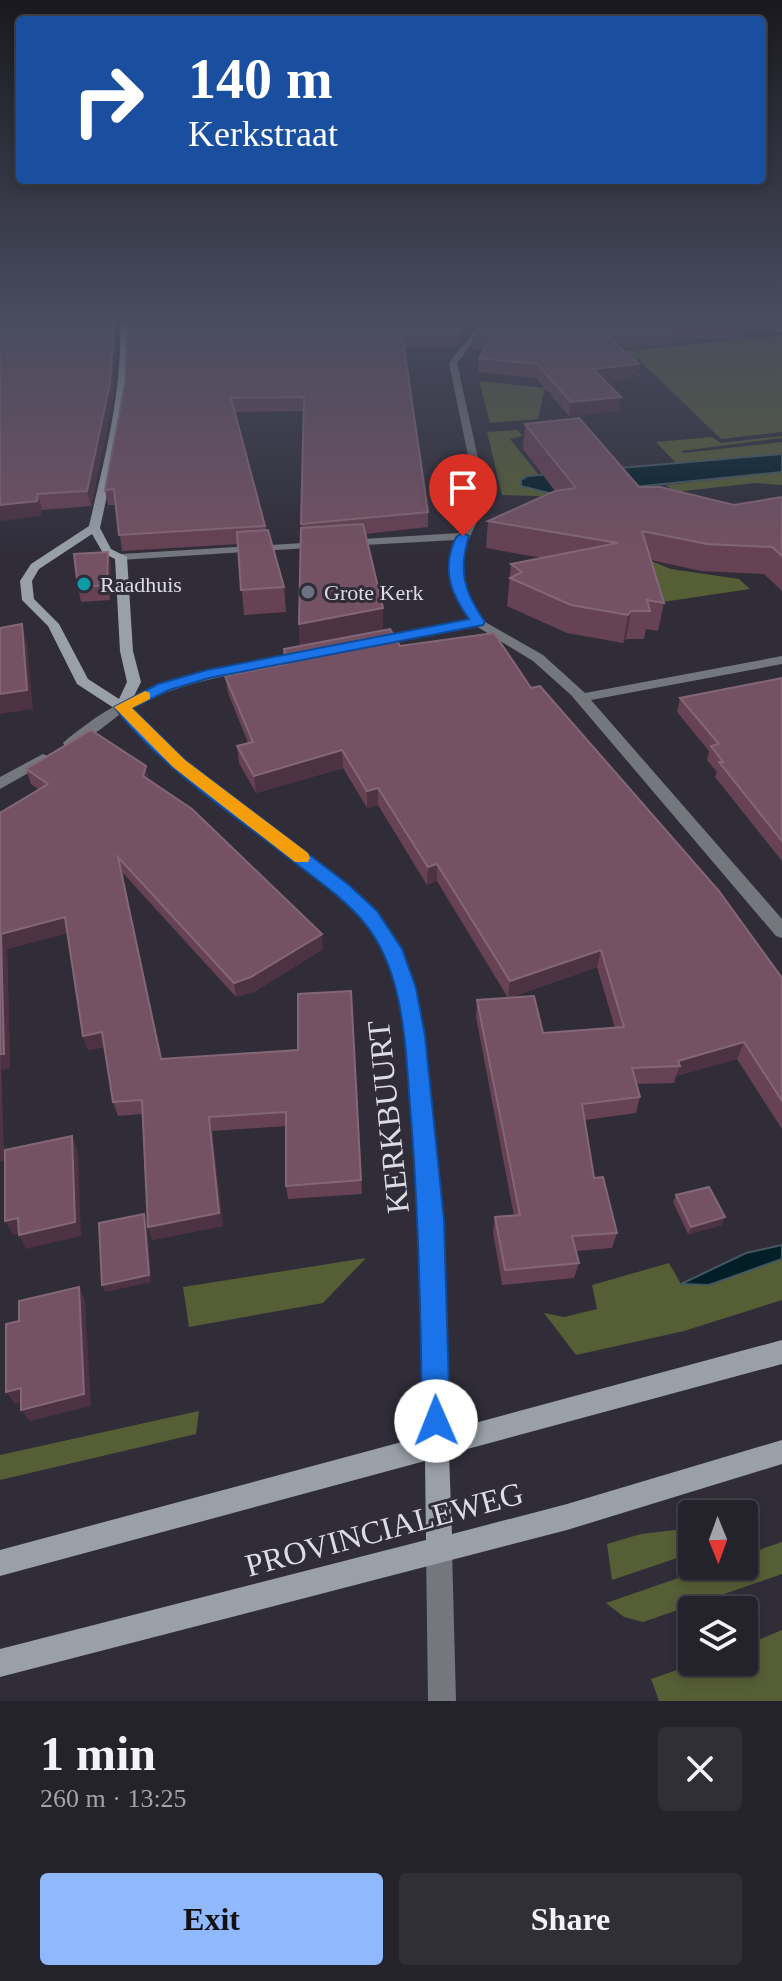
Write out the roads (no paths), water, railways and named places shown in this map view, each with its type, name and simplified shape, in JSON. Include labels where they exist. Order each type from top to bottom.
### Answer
[{"type":"street","points":[[121,397],[116,439],[94,528],[107,551],[121,557],[463,536]]},
{"type":"street","points":[[460,397],[482,499],[456,557],[455,579],[464,602],[478,622],[541,661],[582,698],[782,931]]},
{"type":"street","name":"KERKBUURT","points":[[94,528],[35,567],[26,581],[28,600],[53,624],[82,681],[122,707],[179,763],[343,890],[370,916],[392,949],[405,988],[414,1036],[432,1220],[439,1550]]},
{"type":"street","points":[[121,557],[126,581],[123,622],[126,659],[134,682],[122,707]]},
{"type":"street","points":[[356,645],[478,622]]},
{"type":"street","points":[[0,784],[83,735],[122,707],[163,687],[207,674],[326,651]]},
{"type":"street","points":[[582,698],[782,660]]},
{"type":"street","points":[[0,1563],[782,1352]]},
{"type":"street","name":"PROVINCIALEWEG","points":[[0,1663],[567,1517],[782,1452]]},
{"type":"street","points":[[439,1550],[442,1701]]},
{"type":"water","points":[[782,454],[782,472],[575,493],[553,494],[521,486],[521,480],[528,476]]},
{"type":"water","points":[[782,1245],[782,1259],[709,1285],[681,1284],[746,1253]]},
{"type":"place","name":"Raadhuis","points":[[84,584]]},
{"type":"place","name":"Grote Kerk","points":[[308,592]]}]
